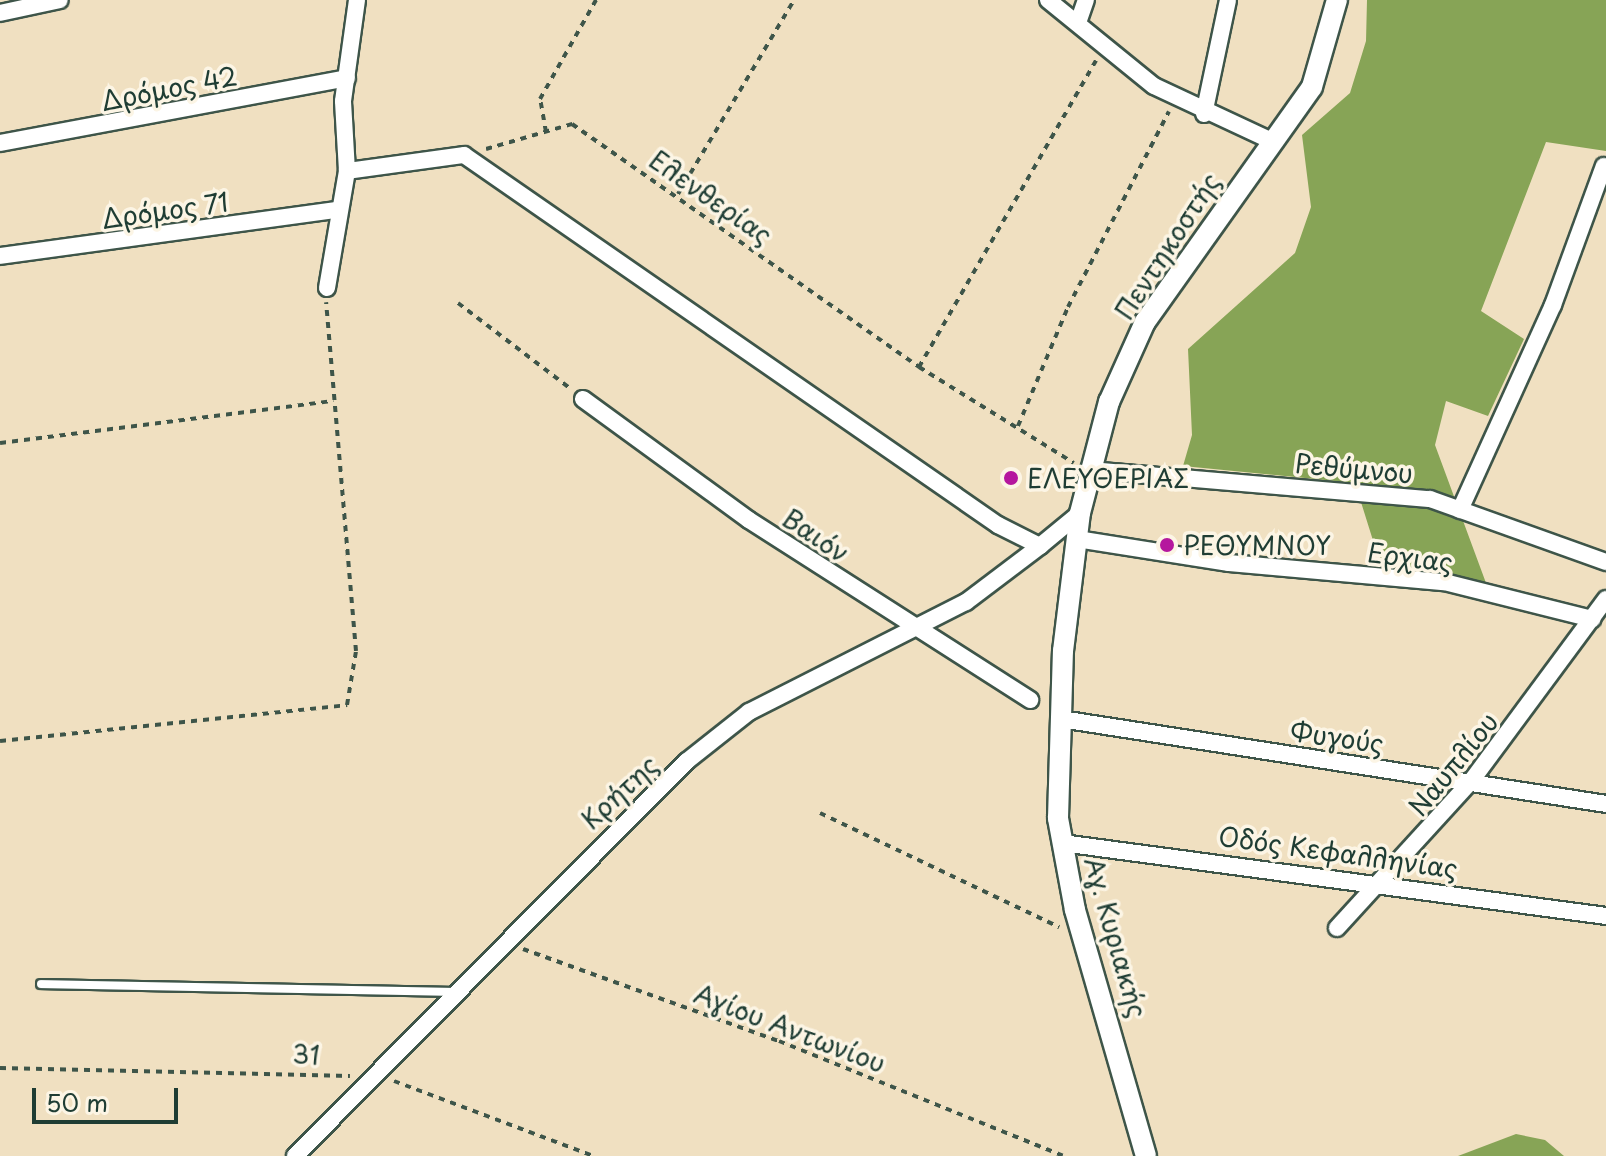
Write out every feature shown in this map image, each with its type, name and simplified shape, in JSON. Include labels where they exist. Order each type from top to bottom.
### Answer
[{"type":"street","points":[[0,13],[60,0]]},
{"type":"street","points":[[327,288],[336,210],[347,171],[347,78],[357,0]]},
{"type":"street","points":[[1048,0],[1079,20],[1104,47],[1176,99],[1204,114],[1272,141]]},
{"type":"street","points":[[1079,20],[1086,0]]},
{"type":"street","points":[[1204,114],[1228,0]]},
{"type":"street","name":"Πεντηκοστής","points":[[1077,539],[1089,470],[1145,322],[1312,87],[1337,0]]},
{"type":"street","name":"Δρόμος 42","points":[[0,143],[347,78]]},
{"type":"street","points":[[347,171],[464,155],[998,525],[1040,546]]},
{"type":"street","points":[[1460,510],[1553,305],[1604,166]]},
{"type":"street","name":"Δρόμος 71","points":[[0,256],[336,210]]},
{"type":"street","name":"Βαιόν","points":[[583,399],[917,632],[1030,700]]},
{"type":"street","name":"Ρεθύμνου","points":[[1089,470],[1397,493],[1460,510],[1606,562]]},
{"type":"street","name":"Κρήτης","points":[[295,1156],[501,942],[675,772],[749,712],[917,632],[1040,546],[1080,513]]},
{"type":"street","name":"Ερχιας","points":[[1077,539],[1229,563],[1444,582],[1592,619]]},
{"type":"street","name":"Αγ. Κυριακής","points":[[1077,539],[1061,719],[1062,843],[1081,930],[1146,1156]]},
{"type":"street","name":"Ναυπλίου","points":[[1337,928],[1386,882],[1472,780],[1606,599]]},
{"type":"street","name":"Φυγούς","points":[[1061,719],[1472,780],[1606,804]]},
{"type":"street","name":"Οδός Κεφαλληνίας","points":[[1062,843],[1386,882],[1606,916]]},
{"type":"lane","points":[[41,984],[453,992]]},
{"type":"path","points":[[546,132],[540,99],[596,0]]},
{"type":"path","points":[[678,194],[794,0]]},
{"type":"path","points":[[919,367],[1104,47]]},
{"type":"path","points":[[1018,426],[1068,307],[1176,99]]},
{"type":"path","name":"Ελενθερίας","points":[[464,155],[572,124],[678,194],[919,367],[1089,470]]},
{"type":"path","points":[[0,741],[347,705],[356,651],[333,401],[327,288]]},
{"type":"path","points":[[458,303],[583,399]]},
{"type":"path","points":[[0,443],[333,401]]},
{"type":"path","points":[[820,813],[1047,922],[1081,930]]},
{"type":"path","name":"Αγίου Αντωνίου","points":[[501,942],[765,1036],[1063,1156]]},
{"type":"path","name":"31","points":[[0,1068],[375,1075],[594,1156]]},
{"type":"green space","points":[[1367,0],[1606,0],[1606,151],[1546,142],[1481,311],[1524,339],[1488,416],[1446,401],[1435,445],[1486,583],[1381,566],[1355,483],[1183,466],[1192,435],[1188,349],[1295,253],[1311,207],[1302,135],[1350,93],[1366,41]]},
{"type":"green space","points":[[1516,1134],[1545,1140],[1564,1156],[1458,1156]]},
{"type":"place","name":"ΕΛΕΥΘΕΡΙΑΣ","points":[[1011,478]]},
{"type":"place","name":"ΡΕΘΥΜΝΟΥ","points":[[1167,545]]}]
